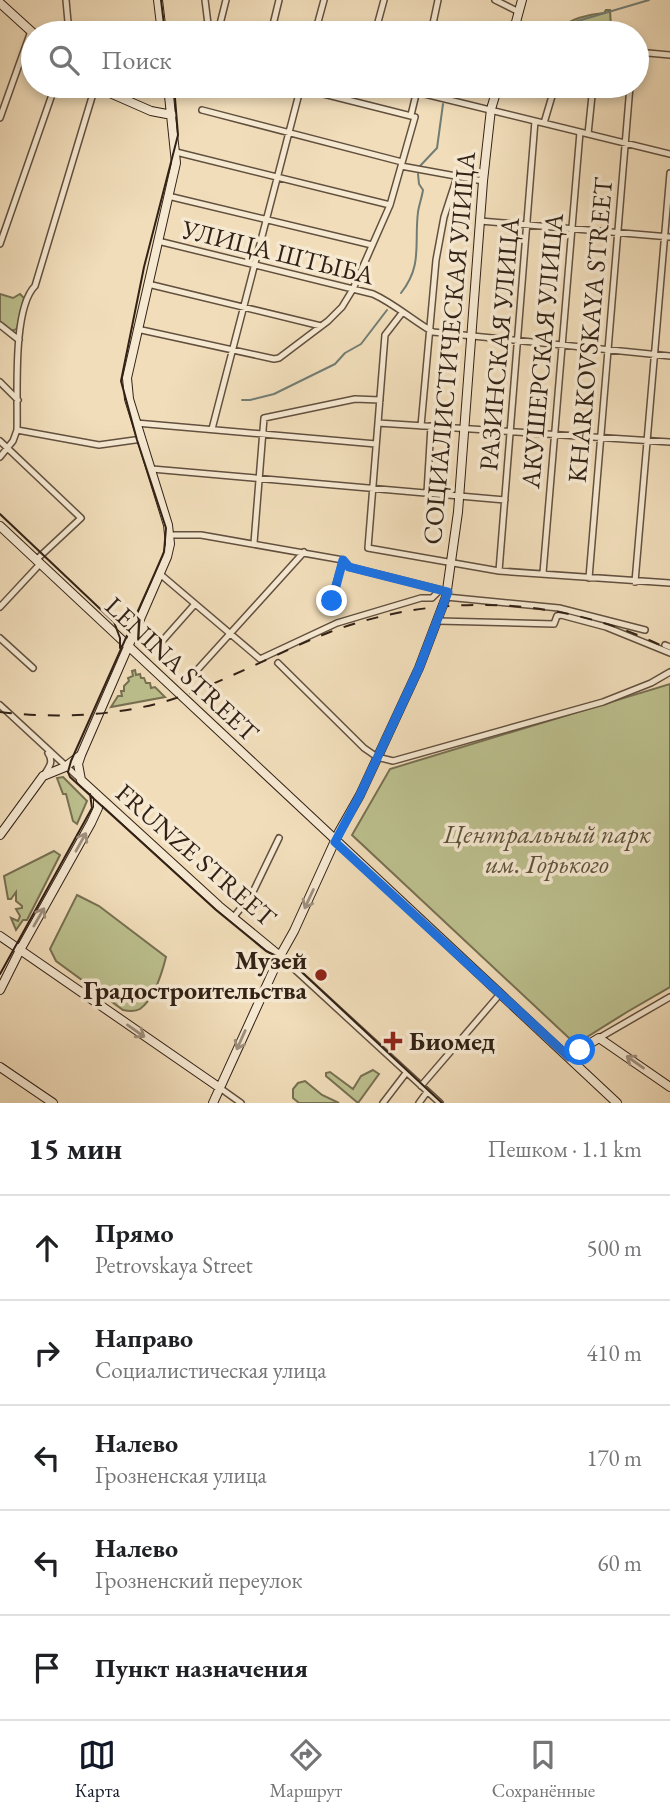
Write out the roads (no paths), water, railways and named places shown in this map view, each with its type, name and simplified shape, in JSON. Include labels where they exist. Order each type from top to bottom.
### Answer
[{"type":"main road","points":[[158,0],[161,21]]},
{"type":"main road","points":[[516,21],[522,0]]},
{"type":"main road","points":[[1,8],[21,23]]},
{"type":"main road","points":[[122,98],[151,111],[172,115]]},
{"type":"main road","points":[[81,780],[80,760],[169,549],[169,535],[152,469],[129,399],[127,378],[176,152],[170,98]]},
{"type":"main road","name":"СОЦИАЛИСТИЧЕСКАЯ УЛИЦА","points":[[213,1103],[280,956],[377,757],[438,621],[451,564],[459,496],[483,181],[494,98]]},
{"type":"main road","name":"LENINA STREET","points":[[0,526],[617,1103]]},
{"type":"main road","points":[[0,835],[43,776],[80,760]]},
{"type":"main road","name":"FRUNZE STREET","points":[[81,780],[233,918],[280,956]]},
{"type":"main road","points":[[0,990],[92,823],[99,808],[98,797]]},
{"type":"main road","points":[[0,936],[220,1088]]},
{"type":"main road","points":[[569,1057],[600,1038],[670,1087]]},
{"type":"main road","points":[[0,1067],[53,1103]]},
{"type":"street","points":[[66,0],[68,21]]},
{"type":"street","points":[[205,0],[208,21]]},
{"type":"street","points":[[221,21],[226,0]]},
{"type":"street","points":[[274,21],[279,0]]},
{"type":"street","points":[[318,21],[324,0]]},
{"type":"street","points":[[378,21],[384,0]]},
{"type":"street","points":[[433,21],[438,0]]},
{"type":"street","points":[[495,0],[519,12]]},
{"type":"street","points":[[649,53],[670,55]]},
{"type":"street","points":[[0,118],[21,62]]},
{"type":"street","points":[[0,244],[51,98]]},
{"type":"street","points":[[0,457],[8,449],[17,430],[19,340],[23,307],[29,292],[35,286],[91,98]]},
{"type":"street","points":[[212,429],[298,98]]},
{"type":"street","points":[[343,98],[413,116]]},
{"type":"street","points":[[137,329],[274,359],[321,326],[342,307],[353,289],[390,205],[416,98]]},
{"type":"street","points":[[451,98],[670,154]]},
{"type":"street","points":[[544,123],[551,98]]},
{"type":"street","points":[[588,134],[592,98]]},
{"type":"street","name":"KHARKOVSKAYA STREET","points":[[589,578],[629,98]]},
{"type":"street","points":[[202,110],[402,164],[483,181]]},
{"type":"street","name":"РАЗИНСКАЯ УЛИЦА","points":[[499,571],[536,121]]},
{"type":"street","name":"АКУШЕРСКАЯ УЛИЦА","points":[[543,573],[580,132]]},
{"type":"street","points":[[176,152],[390,205]]},
{"type":"street","points":[[635,582],[667,237],[670,173]]},
{"type":"street","points":[[421,426],[439,240],[457,177]]},
{"type":"street","points":[[168,196],[372,246]]},
{"type":"street","points":[[480,221],[667,237]]},
{"type":"street","name":"УЛИЦА ШТЫБА","points":[[158,241],[353,289],[389,301],[429,330],[670,356]]},
{"type":"street","points":[[148,284],[321,326]]},
{"type":"street","points":[[402,313],[386,335],[368,548],[499,571],[670,583]]},
{"type":"street","points":[[0,326],[19,340]]},
{"type":"street","points":[[0,382],[18,400]]},
{"type":"street","points":[[254,543],[264,418],[355,398],[380,400]]},
{"type":"street","points":[[136,423],[376,444]]},
{"type":"street","points":[[378,423],[670,442]]},
{"type":"street","points":[[427,493],[431,426]]},
{"type":"street","points":[[17,430],[99,445],[142,439]]},
{"type":"street","points":[[0,441],[81,518],[38,562],[0,607]]},
{"type":"street","points":[[152,469],[505,500]]},
{"type":"street","points":[[169,535],[201,536],[304,552],[343,560],[349,567],[444,593],[559,608],[645,630]]},
{"type":"street","points":[[188,679],[304,552]]},
{"type":"street","points":[[331,602],[343,560]]},
{"type":"street","points":[[160,574],[260,659],[337,623],[444,593]]},
{"type":"street","points":[[156,648],[195,604]]},
{"type":"street","points":[[438,621],[552,624],[561,615],[606,626],[670,653]]},
{"type":"street","points":[[0,638],[33,668]]},
{"type":"street","points":[[278,663],[364,748],[377,757],[393,761],[603,702],[669,675]]},
{"type":"street","points":[[0,705],[81,780]]},
{"type":"street","points":[[43,776],[51,765],[51,757],[44,747]]},
{"type":"street","points":[[233,918],[252,894],[279,838]]},
{"type":"street","name":"FRUNZE STREET","points":[[280,956],[440,1103]]},
{"type":"street","points":[[421,1086],[500,994]]},
{"type":"street","points":[[600,1038],[670,997]]},
{"type":"street","points":[[383,1103],[406,1073]]},
{"type":"street","points":[[220,1088],[241,1103]]},
{"type":"street","points":[[419,1103],[427,1091]]},
{"type":"waterway","points":[[578,21],[649,0]]},
{"type":"waterway","points":[[420,166],[437,148],[443,104]]},
{"type":"waterway","points":[[401,293],[415,264],[418,212],[423,190],[418,174]]},
{"type":"waterway","points":[[242,400],[274,394],[335,364],[345,353],[361,344],[387,310]]},
{"type":"tram line","points":[[161,0],[164,21]]},
{"type":"tram line","points":[[175,98],[178,135],[144,267],[121,381],[166,528],[164,552],[68,772],[70,777],[216,910],[266,951],[293,964],[442,1103]]},
{"type":"tram line","points":[[0,514],[114,622],[120,638],[120,648]]},
{"type":"tram line","points":[[0,974],[92,808],[90,794]]},
{"type":"railway","points":[[0,712],[90,714],[158,703],[217,682],[330,632],[414,610],[458,605],[502,605],[588,619],[630,632],[670,650]]},
{"type":"place","name":"Музей Градостроительства","points":[[321,975]]},
{"type":"place","name":"Биомед","points":[[393,1041]]},
{"type":"park label","name":"Центральный парк им. Горького","points":[[547,849]]}]
